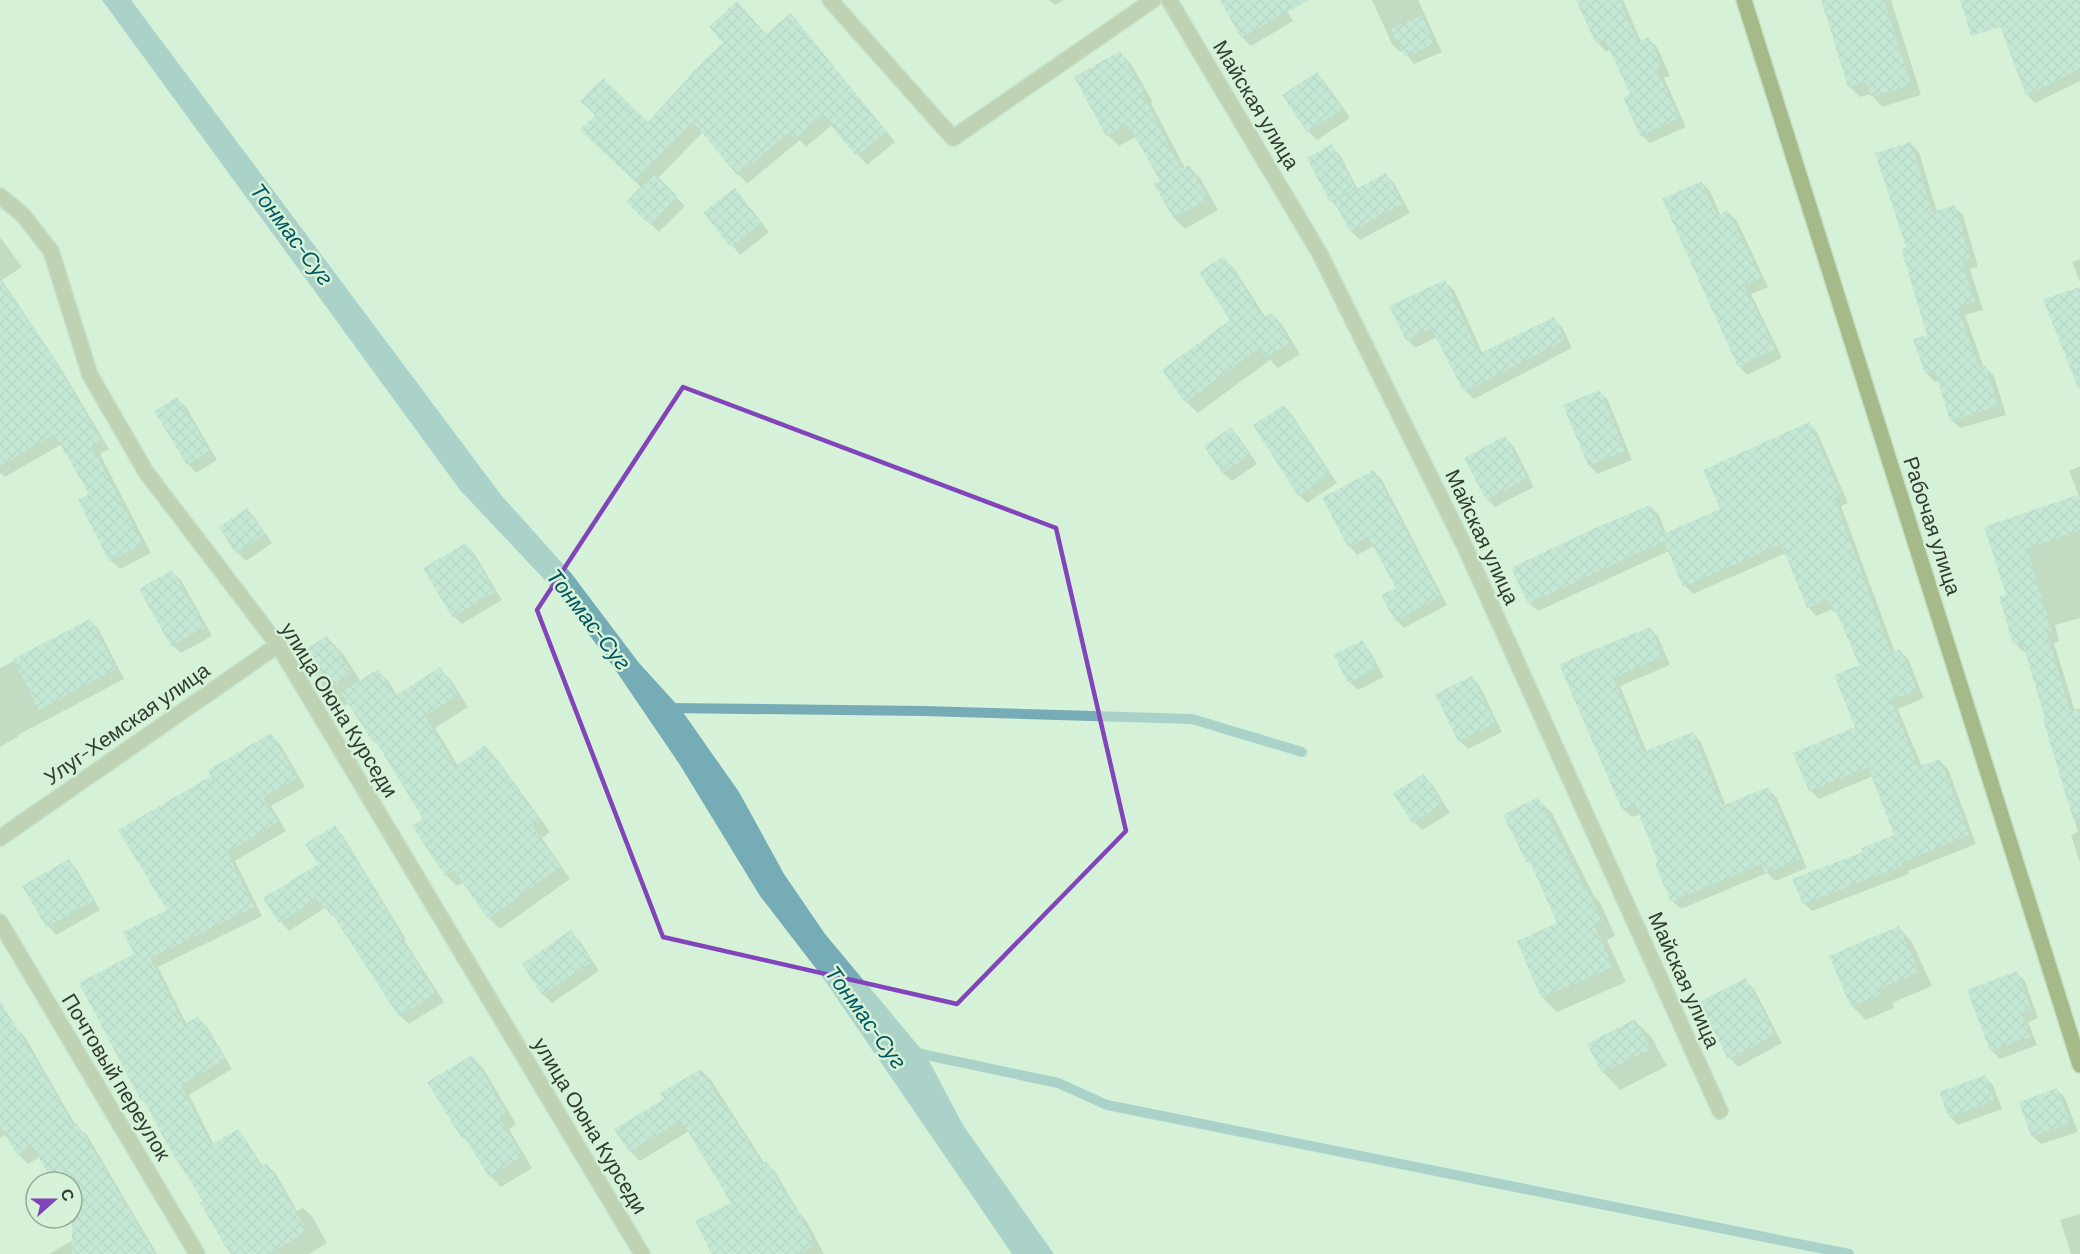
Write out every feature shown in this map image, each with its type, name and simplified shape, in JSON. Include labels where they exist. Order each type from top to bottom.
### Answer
[{"type":"main road","name":"Рабочая улица","points":[[1744,0],[2080,1065]]},
{"type":"street","points":[[830,0],[953,138],[1153,0]]},
{"type":"street","name":"Майская улица","points":[[1169,0],[1320,254],[1465,547],[1720,1111]]},
{"type":"street","name":"улица Оюна Курседи","points":[[0,196],[23,215],[51,251],[90,375],[146,472],[278,645],[642,1254]]},
{"type":"street","name":"Улуг-Хемская улица","points":[[0,838],[278,645]]},
{"type":"street","name":"Почтовый переулок","points":[[0,922],[197,1254]]},
{"type":"highlighted area","points":[[683,387],[1056,528],[1126,831],[957,1004],[663,937],[537,610]]},
{"type":"water","name":"Тонмас-Суг","points":[[102,0],[131,0],[501,495],[571,573],[639,663],[680,708],[739,792],[784,874],[825,934],[926,1055],[963,1125],[1054,1254],[1012,1254],[821,975],[760,896],[680,765],[612,665],[559,595],[460,490]]},
{"type":"building","points":[[1220,0],[1309,0],[1241,38]]},
{"type":"building","points":[[1576,0],[1619,0],[1638,42],[1649,37],[1662,67],[1657,70],[1679,118],[1640,136],[1623,97],[1630,94],[1605,40],[1596,44]]},
{"type":"building","points":[[1821,0],[1884,0],[1911,85],[1871,97],[1866,82],[1848,87]]},
{"type":"building","points":[[1960,0],[2080,0],[2080,68],[2026,95],[2000,27],[1971,36]]},
{"type":"building","points":[[737,1],[766,34],[791,13],[886,132],[856,156],[823,116],[796,139],[790,132],[737,175],[693,122],[635,182],[580,130],[595,115],[580,101],[603,78],[648,122],[689,75],[723,43],[709,27]]},
{"type":"building","points":[[1422,15],[1434,44],[1405,57],[1391,29]]},
{"type":"building","points":[[1120,51],[1143,91],[1141,92],[1181,169],[1189,165],[1208,199],[1173,218],[1154,184],[1160,181],[1128,124],[1106,136],[1074,77]]},
{"type":"building","points":[[1317,72],[1342,109],[1307,132],[1282,95]]},
{"type":"building","points":[[1911,142],[1932,212],[1955,205],[1970,258],[1962,261],[1975,302],[1958,307],[1979,368],[1986,366],[1998,406],[1950,421],[1935,371],[1925,374],[1913,339],[1927,335],[1901,249],[1906,247],[1875,153]]},
{"type":"building","points":[[1332,144],[1355,188],[1330,202],[1307,158]]},
{"type":"building","points":[[654,173],[677,196],[650,225],[626,202]]},
{"type":"building","points":[[1386,173],[1403,204],[1350,232],[1334,201]]},
{"type":"building","points":[[1701,181],[1717,216],[1728,210],[1761,278],[1744,285],[1775,349],[1738,367],[1662,199]]},
{"type":"building","points":[[735,188],[762,223],[730,247],[703,212]]},
{"type":"building","points":[[1224,256],[1263,318],[1272,313],[1290,343],[1265,357],[1259,348],[1185,403],[1162,370],[1230,320],[1199,272]]},
{"type":"building","points":[[0,279],[52,356],[101,440],[91,445],[143,544],[109,561],[78,500],[89,494],[54,434],[0,466]]},
{"type":"building","points":[[1445,280],[1479,354],[1554,317],[1565,340],[1464,392],[1431,328],[1406,340],[1389,306]]},
{"type":"building","points":[[2080,287],[2080,387],[2078,388],[2043,299]]},
{"type":"building","points":[[1600,390],[1625,451],[1588,466],[1563,405]]},
{"type":"building","points":[[177,397],[210,451],[187,465],[154,411]]},
{"type":"building","points":[[1284,405],[1330,475],[1298,496],[1253,425]]},
{"type":"building","points":[[1809,422],[1841,495],[1834,498],[1891,653],[1900,649],[1917,690],[1891,700],[1918,767],[1940,759],[1969,835],[1900,863],[1902,866],[1803,904],[1792,879],[1863,852],[1861,848],[1894,835],[1868,767],[1809,791],[1793,753],[1855,727],[1834,675],[1859,665],[1836,611],[1833,612],[1828,600],[1807,608],[1781,544],[1683,587],[1664,541],[1528,604],[1511,568],[1650,505],[1663,534],[1720,509],[1703,470]]},
{"type":"building","points":[[1231,427],[1250,456],[1222,473],[1204,446]]},
{"type":"building","points":[[1505,436],[1527,478],[1486,500],[1464,458]]},
{"type":"building","points":[[1374,470],[1440,596],[1395,621],[1381,595],[1396,588],[1368,537],[1348,547],[1322,498]]},
{"type":"building","points":[[2080,494],[2080,530],[2027,548],[2052,633],[2047,634],[2070,711],[2080,708],[2080,818],[2073,819],[2022,642],[2013,644],[1999,597],[2006,594],[1984,527]]},
{"type":"building","points":[[247,508],[265,534],[236,554],[219,527]]},
{"type":"building","points":[[466,543],[495,592],[452,617],[423,568]]},
{"type":"building","points":[[172,570],[205,627],[171,646],[139,589]]},
{"type":"building","points":[[90,619],[116,669],[39,710],[13,659]]},
{"type":"building","points":[[1650,627],[1663,656],[1613,678],[1643,752],[1693,732],[1722,806],[1768,787],[1800,859],[1765,873],[1761,864],[1671,902],[1655,864],[1658,862],[1635,804],[1622,810],[1559,664]]},
{"type":"building","points":[[327,636],[351,673],[325,690],[301,652]]},
{"type":"building","points":[[1362,640],[1377,668],[1348,683],[1334,655]]},
{"type":"building","points":[[440,667],[458,695],[425,716],[455,767],[485,745],[540,820],[532,826],[560,867],[488,919],[454,870],[445,876],[412,826],[423,819],[375,740],[373,742],[341,693],[378,669],[395,696]]},
{"type":"building","points":[[1472,676],[1495,723],[1458,741],[1435,694]]},
{"type":"building","points":[[271,733],[297,778],[263,797],[278,822],[227,852],[254,907],[150,958],[184,1025],[198,1016],[225,1059],[181,1085],[211,1145],[238,1129],[261,1167],[267,1163],[307,1231],[269,1254],[230,1254],[200,1203],[203,1201],[166,1143],[144,1100],[141,1101],[79,983],[134,954],[123,932],[167,910],[118,830],[211,776],[208,770]]},
{"type":"building","points":[[1424,774],[1442,804],[1412,823],[1393,793]]},
{"type":"building","points":[[1538,797],[1584,887],[1586,886],[1602,922],[1594,925],[1613,967],[1541,998],[1517,941],[1557,923],[1530,862],[1527,863],[1503,815]]},
{"type":"building","points":[[335,825],[436,993],[399,1017],[327,906],[323,908],[317,899],[279,923],[263,898],[318,864],[305,844]]},
{"type":"building","points":[[69,859],[93,901],[46,927],[22,886]]},
{"type":"building","points":[[1899,926],[1919,972],[1879,989],[1881,994],[1851,1007],[1829,956]]},
{"type":"building","points":[[571,930],[592,962],[542,995],[522,964]]},
{"type":"building","points":[[2017,971],[2031,1010],[2021,1013],[2030,1037],[1990,1051],[1967,990]]},
{"type":"building","points":[[1746,978],[1775,1035],[1728,1059],[1699,1002]]},
{"type":"building","points":[[0,1001],[73,1126],[77,1123],[155,1254],[72,1254],[72,1230],[84,1230],[84,1170],[46,1170],[32,1146],[17,1155],[0,1126]]},
{"type":"building","points":[[1635,1019],[1650,1049],[1602,1073],[1587,1044]]},
{"type":"building","points":[[472,1055],[506,1112],[499,1117],[522,1156],[489,1177],[465,1138],[462,1139],[427,1082]]},
{"type":"building","points":[[701,1069],[762,1164],[766,1161],[795,1209],[797,1208],[815,1245],[798,1254],[712,1254],[695,1221],[731,1203],[681,1120],[629,1152],[614,1129],[664,1099],[660,1093]]},
{"type":"building","points":[[1985,1075],[1994,1100],[1949,1118],[1939,1092]]},
{"type":"building","points":[[2057,1088],[2070,1123],[2031,1137],[2019,1102]]},
{"type":"waterway","points":[[668,708],[924,711],[1192,719],[1302,752]]},
{"type":"waterway","points":[[912,1052],[1058,1083],[1107,1105],[1849,1254]]}]
